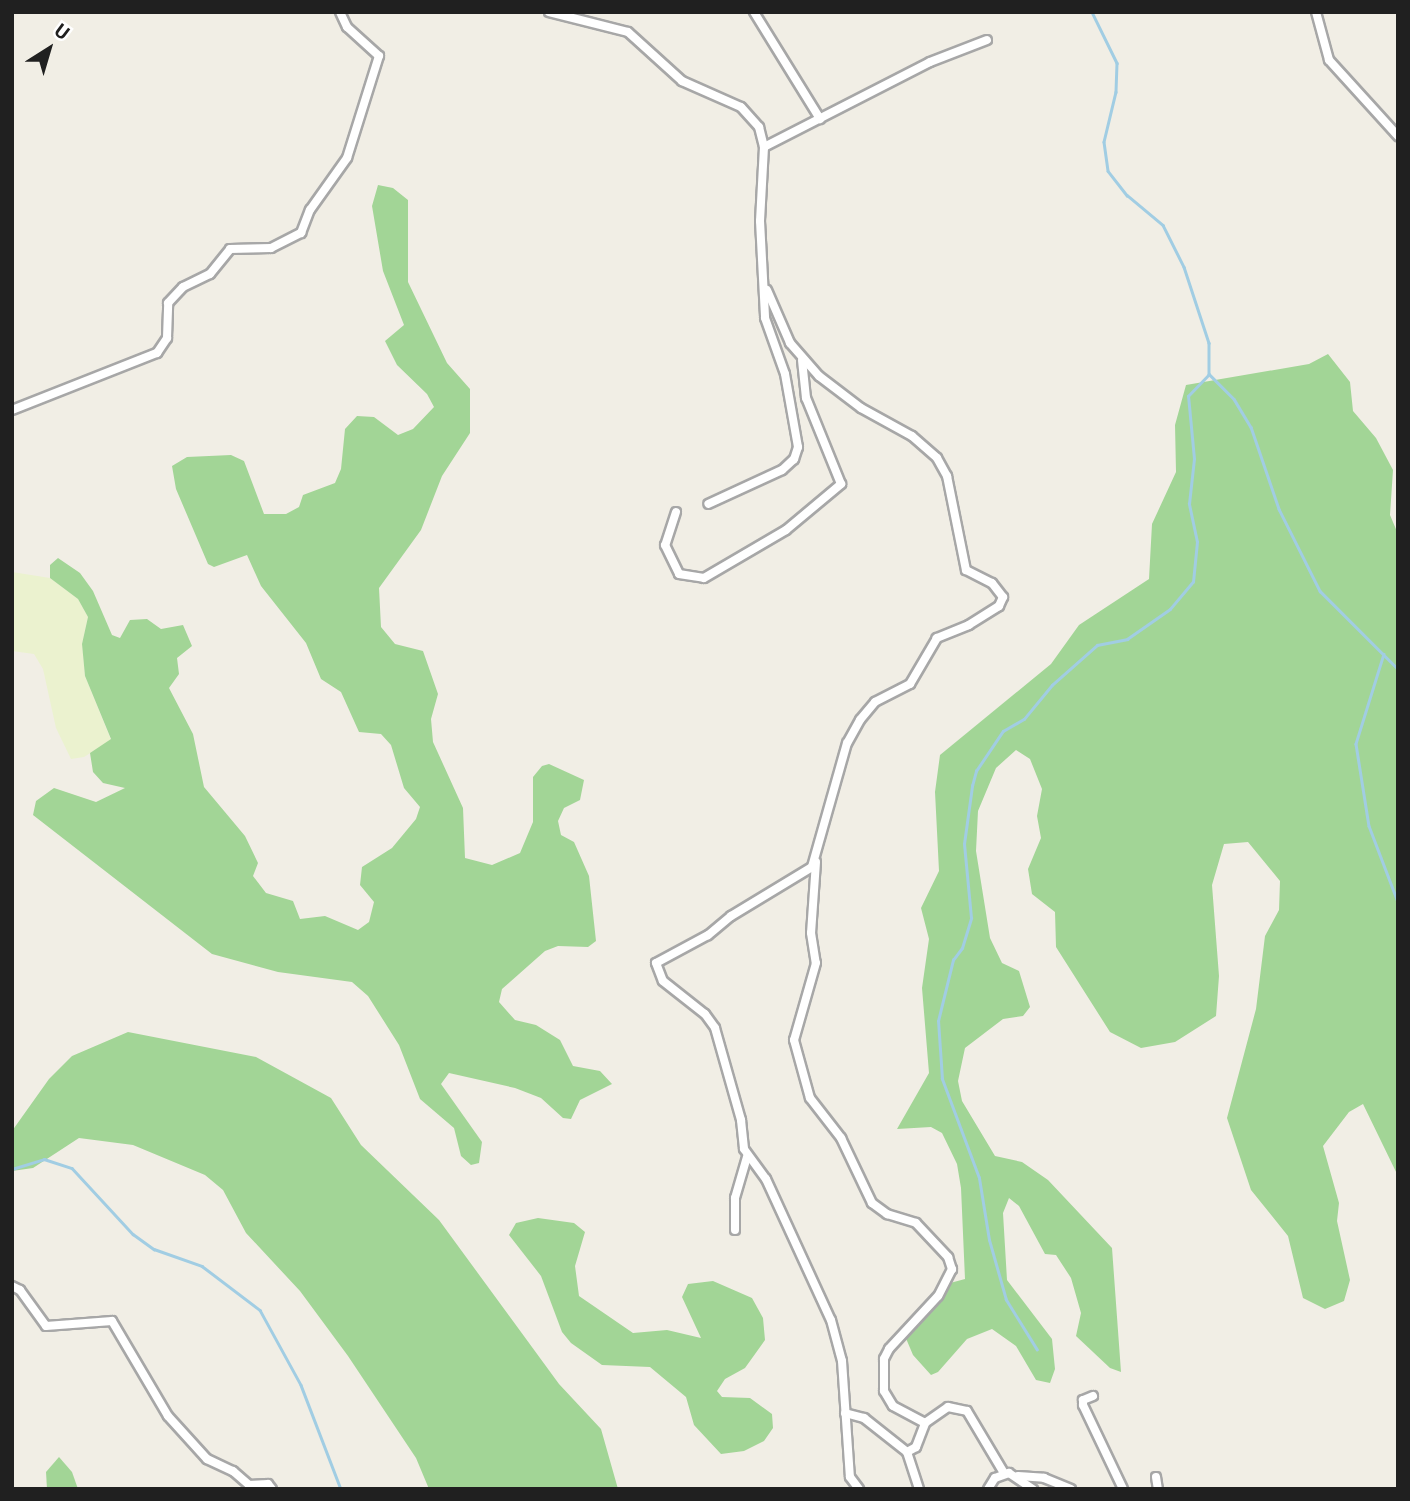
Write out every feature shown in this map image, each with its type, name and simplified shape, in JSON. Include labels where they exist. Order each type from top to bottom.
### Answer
[{"type":"street","points":[[12,410],[157,353],[167,338],[168,303],[183,287],[210,274],[230,248],[271,248],[301,233],[310,210],[347,158],[379,56],[346,27],[340,12]]},
{"type":"street","points":[[549,12],[628,32],[688,85],[746,110],[756,120],[764,147],[760,221],[767,290],[765,318],[785,374],[797,452],[767,478],[708,504]]},
{"type":"street","points":[[754,12],[820,119]]},
{"type":"street","points":[[1317,12],[1329,60],[1398,136]]},
{"type":"street","points":[[764,147],[930,62],[987,40]]},
{"type":"street","points":[[676,512],[665,545],[679,574],[704,578],[786,530],[841,484],[806,398],[802,360],[767,290]]},
{"type":"street","points":[[802,360],[845,397],[912,436],[937,458],[947,476],[966,570],[1000,589],[1003,597],[999,606],[969,625],[937,638],[910,684],[875,702],[860,720],[847,743],[816,862],[811,933],[816,963],[794,1040],[810,1098],[841,1138],[872,1203],[887,1214],[916,1223],[948,1257],[950,1281],[884,1359],[884,1391],[893,1406],[925,1423]]},
{"type":"street","points":[[816,862],[708,935],[656,963],[663,981],[705,1014],[715,1028],[747,1157],[766,1179],[831,1320],[842,1361],[849,1477],[859,1489]]},
{"type":"street","points":[[735,1230],[735,1198],[747,1157]]},
{"type":"street","points":[[12,1286],[20,1290],[46,1326],[112,1321],[168,1416],[207,1460],[233,1471],[249,1486],[268,1484],[272,1489]]},
{"type":"street","points":[[1093,1396],[1085,1398],[1083,1405],[1123,1489]]},
{"type":"street","points":[[907,1452],[916,1447],[925,1423],[948,1407],[967,1411],[1004,1473],[1044,1478],[1071,1489]]},
{"type":"street","points":[[845,1413],[864,1418],[907,1452],[919,1489]]},
{"type":"street","points":[[988,1489],[1004,1473]]},
{"type":"street","points":[[1018,1476],[1033,1489]]},
{"type":"street","points":[[1156,1477],[1157,1489]]},
{"type":"green space","points":[[378,185],[393,188],[408,200],[408,282],[447,363],[470,389],[470,433],[442,476],[421,530],[379,588],[381,627],[395,644],[423,651],[438,694],[431,719],[433,742],[463,808],[465,858],[492,865],[520,853],[533,822],[533,777],[542,766],[549,764],[584,780],[580,800],[564,808],[558,821],[561,835],[574,842],[589,876],[596,941],[588,947],[558,946],[545,951],[502,989],[499,1002],[515,1020],[536,1025],[560,1040],[573,1066],[600,1071],[612,1084],[580,1100],[571,1119],[563,1118],[541,1098],[515,1088],[449,1073],[441,1084],[482,1142],[479,1163],[471,1165],[461,1156],[454,1128],[420,1099],[399,1045],[368,996],[352,982],[278,972],[212,954],[33,815],[36,801],[54,788],[96,802],[125,788],[103,783],[93,772],[90,753],[111,739],[85,676],[82,644],[88,617],[78,599],[50,578],[50,565],[58,558],[80,573],[93,591],[112,635],[120,638],[130,620],[147,619],[161,629],[183,625],[192,646],[177,658],[179,674],[169,688],[193,734],[204,787],[245,836],[258,863],[253,876],[266,893],[293,901],[300,919],[325,916],[358,930],[369,922],[374,902],[360,885],[362,867],[392,848],[416,819],[420,807],[404,788],[391,745],[381,734],[359,732],[341,692],[321,679],[306,643],[261,586],[247,555],[214,567],[208,564],[176,489],[172,466],[187,457],[231,455],[244,461],[264,514],[286,514],[299,507],[303,495],[335,483],[341,469],[345,429],[357,416],[374,417],[398,435],[413,429],[434,407],[427,394],[397,365],[385,341],[404,325],[383,271],[372,206]]},
{"type":"green space","points":[[1328,354],[1350,382],[1353,411],[1376,438],[1393,470],[1390,515],[1398,534],[1398,1176],[1363,1104],[1349,1112],[1323,1146],[1339,1203],[1337,1221],[1350,1280],[1344,1301],[1325,1309],[1303,1298],[1288,1236],[1251,1190],[1227,1118],[1256,1009],[1265,936],[1279,910],[1280,881],[1248,842],[1224,844],[1212,885],[1219,976],[1216,1016],[1175,1042],[1141,1048],[1110,1032],[1056,947],[1055,912],[1032,894],[1028,869],[1041,838],[1037,816],[1042,789],[1030,759],[1016,750],[996,768],[978,811],[976,851],[990,938],[1002,963],[1019,971],[1030,1007],[1023,1016],[1003,1019],[965,1048],[958,1081],[962,1101],[995,1156],[1022,1162],[1048,1180],[1112,1248],[1121,1372],[1110,1368],[1076,1336],[1081,1313],[1071,1278],[1056,1255],[1045,1254],[1019,1206],[1009,1198],[1003,1213],[1007,1280],[1052,1339],[1055,1369],[1050,1383],[1036,1380],[1016,1346],[992,1329],[967,1339],[938,1372],[931,1375],[913,1355],[902,1329],[939,1286],[965,1279],[961,1188],[957,1164],[942,1133],[931,1127],[897,1129],[929,1073],[922,988],[929,939],[921,908],[939,871],[935,792],[940,755],[1051,664],[1079,625],[1149,579],[1152,524],[1176,472],[1175,425],[1186,385],[1309,364]]},
{"type":"green space","points":[[12,572],[50,578],[78,599],[88,617],[82,644],[85,676],[111,740],[84,757],[71,759],[56,728],[43,669],[34,654],[12,651]]},
{"type":"green space","points":[[128,1032],[256,1057],[331,1098],[361,1145],[439,1220],[559,1384],[601,1429],[618,1489],[429,1489],[416,1458],[348,1356],[300,1291],[246,1233],[223,1190],[205,1175],[133,1145],[79,1138],[33,1168],[12,1171],[12,1131],[49,1079],[72,1056]]},
{"type":"green space","points":[[538,1218],[574,1223],[585,1232],[575,1266],[579,1296],[633,1333],[667,1330],[701,1338],[682,1297],[688,1284],[713,1281],[752,1298],[763,1318],[765,1340],[745,1368],[725,1379],[717,1391],[722,1397],[750,1398],[772,1414],[773,1428],[764,1441],[744,1451],[721,1454],[694,1425],[686,1397],[650,1367],[602,1365],[571,1343],[562,1332],[541,1276],[509,1235],[516,1223]]},
{"type":"green space","points":[[59,1457],[72,1472],[78,1489],[47,1489],[46,1472]]},
{"type":"waterway","points":[[1092,12],[1117,63],[1116,92],[1104,142],[1108,171],[1127,195],[1163,225],[1184,267],[1209,343],[1209,374],[1234,399],[1251,427],[1279,509],[1320,591],[1398,669]]},
{"type":"waterway","points":[[1037,1350],[1006,1300],[989,1240],[979,1178],[942,1079],[938,1021],[953,960],[962,948],[971,918],[964,844],[972,786],[976,771],[1003,731],[1024,719],[1052,685],[1097,645],[1127,639],[1170,609],[1193,582],[1197,542],[1189,504],[1194,459],[1188,396],[1209,374]]},
{"type":"waterway","points":[[1384,654],[1356,744],[1369,826],[1398,902]]},
{"type":"waterway","points":[[12,1169],[44,1159],[72,1168],[133,1234],[154,1249],[202,1266],[260,1310],[301,1385],[341,1489]]}]
